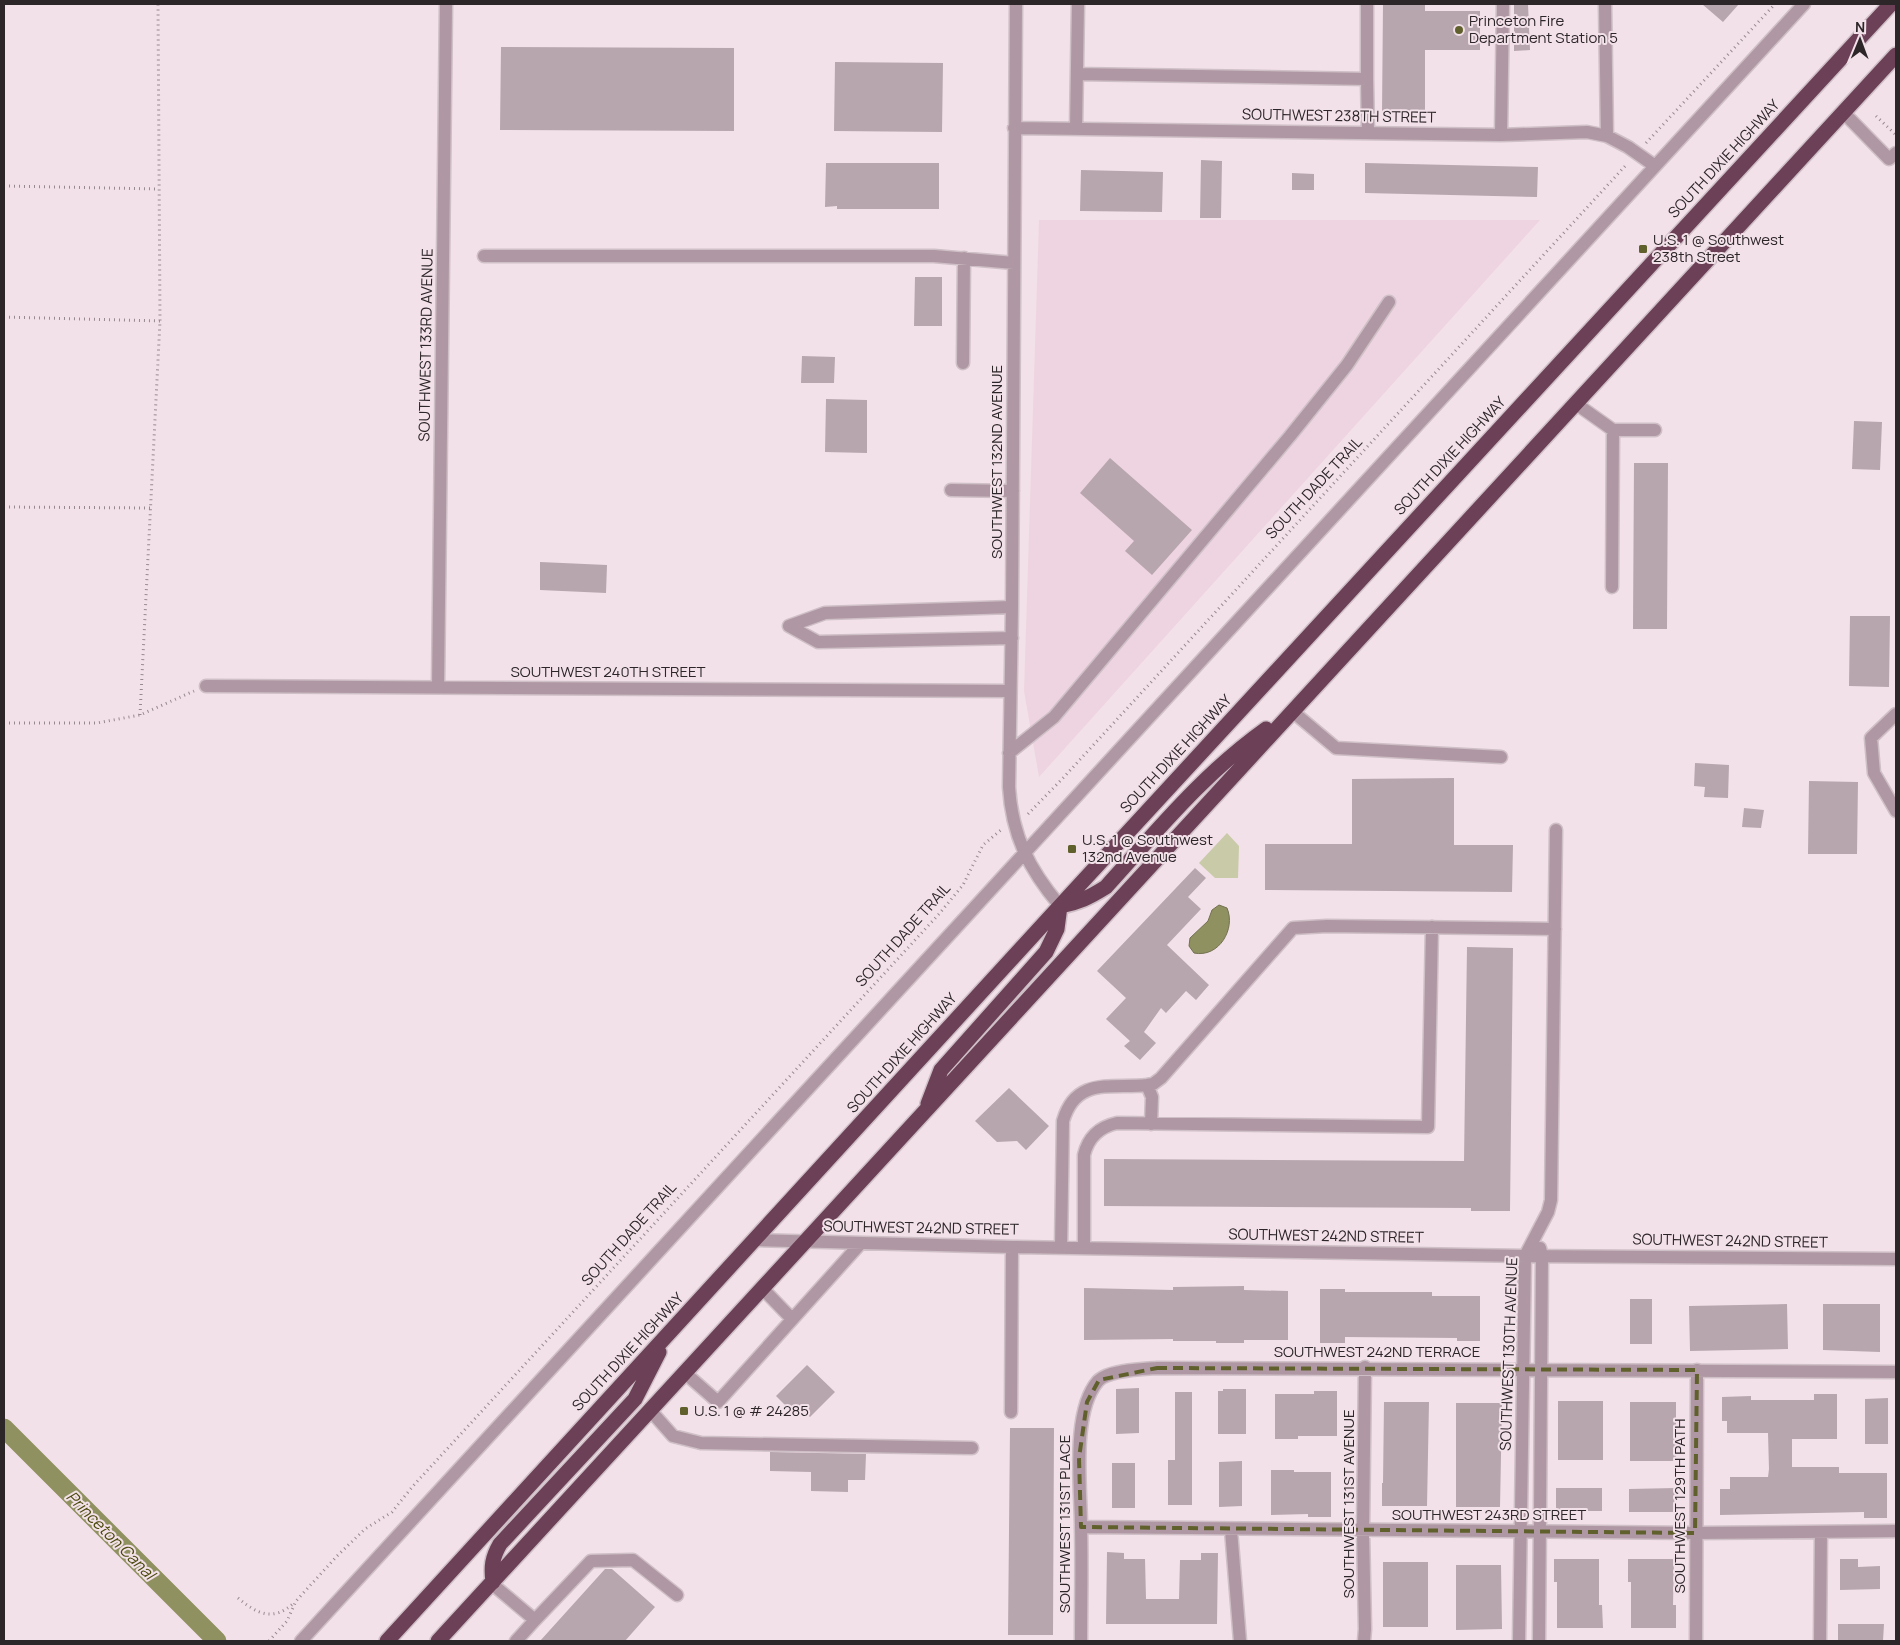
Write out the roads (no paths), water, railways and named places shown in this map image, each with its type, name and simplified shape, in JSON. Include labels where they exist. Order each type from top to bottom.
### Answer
[{"type":"highway","name":"SOUTH DIXIE HIGHWAY","points":[[387,1641],[1060,906],[1891,4]]},
{"type":"highway","points":[[438,1641],[1896,55]]},
{"type":"highway","points":[[926,1112],[940,1070],[1046,952],[1058,929],[1060,906],[1076,904],[1106,887],[1197,787],[1236,750],[1292,711]]},
{"type":"highway","points":[[492,1583],[491,1568],[493,1556],[500,1544],[635,1399],[666,1336]]},
{"type":"street","name":"SOUTHWEST 133RD AVENUE","points":[[438,687],[446,4]]},
{"type":"street","name":"SOUTHWEST 132ND AVENUE","points":[[1016,4],[1010,803],[1024,853],[1039,881],[1060,906]]},
{"type":"street","points":[[1076,129],[1078,4]]},
{"type":"street","points":[[1367,4],[1366,79],[1368,133]]},
{"type":"street","points":[[1501,135],[1503,4]]},
{"type":"street","points":[[1605,4],[1607,136]]},
{"type":"street","points":[[301,1641],[1804,4]]},
{"type":"street","points":[[1076,74],[1366,79]]},
{"type":"street","points":[[1843,112],[1889,159],[1896,153]]},
{"type":"street","name":"SOUTHWEST 238TH STREET","points":[[1014,128],[1501,135],[1587,132],[1607,136],[1628,147],[1655,166]]},
{"type":"street","points":[[484,256],[934,256],[1014,263]]},
{"type":"street","points":[[964,258],[964,363]]},
{"type":"street","points":[[1009,753],[1054,717],[1105,657],[1347,365],[1389,302]]},
{"type":"street","points":[[1575,403],[1613,430],[1655,430]]},
{"type":"street","points":[[1612,587],[1613,430]]},
{"type":"street","points":[[952,490],[1013,491]]},
{"type":"street","points":[[1012,607],[825,612],[789,626],[818,642],[1012,638]]},
{"type":"street","name":"SOUTHWEST 240TH STREET","points":[[206,686],[1010,691]]},
{"type":"street","points":[[1292,711],[1336,748],[1501,757]]},
{"type":"street","points":[[1896,714],[1871,738],[1874,773],[1896,811]]},
{"type":"street","points":[[1536,1236],[1548,1212],[1551,1200],[1556,830]]},
{"type":"street","points":[[1061,1247],[1062,1130],[1066,1111],[1071,1103],[1085,1091],[1099,1086],[1151,1083],[1161,1078],[1293,928],[1327,926],[1555,928]]},
{"type":"street","points":[[1084,1248],[1084,1155],[1086,1146],[1098,1131],[1110,1125],[1116,1123],[1428,1126],[1432,927]]},
{"type":"street","points":[[1151,1083],[1155,1124]]},
{"type":"street","name":"SOUTHWEST 130TH AVENUE","points":[[1519,1641],[1525,1256],[1536,1236]]},
{"type":"street","name":"SOUTHWEST 130TH AVENUE","points":[[1536,1236],[1542,1256],[1539,1641]]},
{"type":"street","name":"SOUTHWEST 242ND STREET","points":[[755,1240],[1012,1247],[1525,1256],[1896,1259]]},
{"type":"street","points":[[685,1373],[718,1402],[861,1243]]},
{"type":"street","points":[[1011,1412],[1012,1247]]},
{"type":"street","points":[[762,1288],[792,1319]]},
{"type":"street","name":"SOUTHWEST 242ND TERRACE","points":[[1099,1380],[1132,1370],[1157,1368],[1365,1367],[1523,1370],[1896,1372]]},
{"type":"street","name":"SOUTHWEST 131ST AVENUE","points":[[1364,1641],[1365,1367]]},
{"type":"street","name":"SOUTHWEST 129TH PATH","points":[[1696,1641],[1697,1370]]},
{"type":"street","name":"SOUTHWEST 131ST PLACE","points":[[1081,1641],[1080,1438],[1087,1402],[1099,1380]]},
{"type":"street","points":[[650,1410],[673,1436],[701,1443],[972,1448]]},
{"type":"street","name":"SOUTHWEST 243RD STREET","points":[[1081,1527],[1231,1530],[1695,1533],[1896,1531]]},
{"type":"street","points":[[1231,1530],[1240,1641]]},
{"type":"street","points":[[1820,1641],[1821,1532]]},
{"type":"street","points":[[516,1641],[590,1561],[633,1560],[677,1595]]},
{"type":"street","points":[[492,1583],[535,1620]]},
{"type":"waterway","name":"Princeton Canal","points":[[4,1428],[217,1641]]},
{"type":"place","name":"Princeton Fire Department Station 5","points":[[1459,30]]},
{"type":"place","name":"U.S. 1 @ Southwest 238th Street","points":[[1643,249]]},
{"type":"place","name":"U.S. 1 @ Southwest 132nd Avenue","points":[[1072,849]]},
{"type":"place","name":"U.S. 1 @ # 24285","points":[[684,1411]]}]
